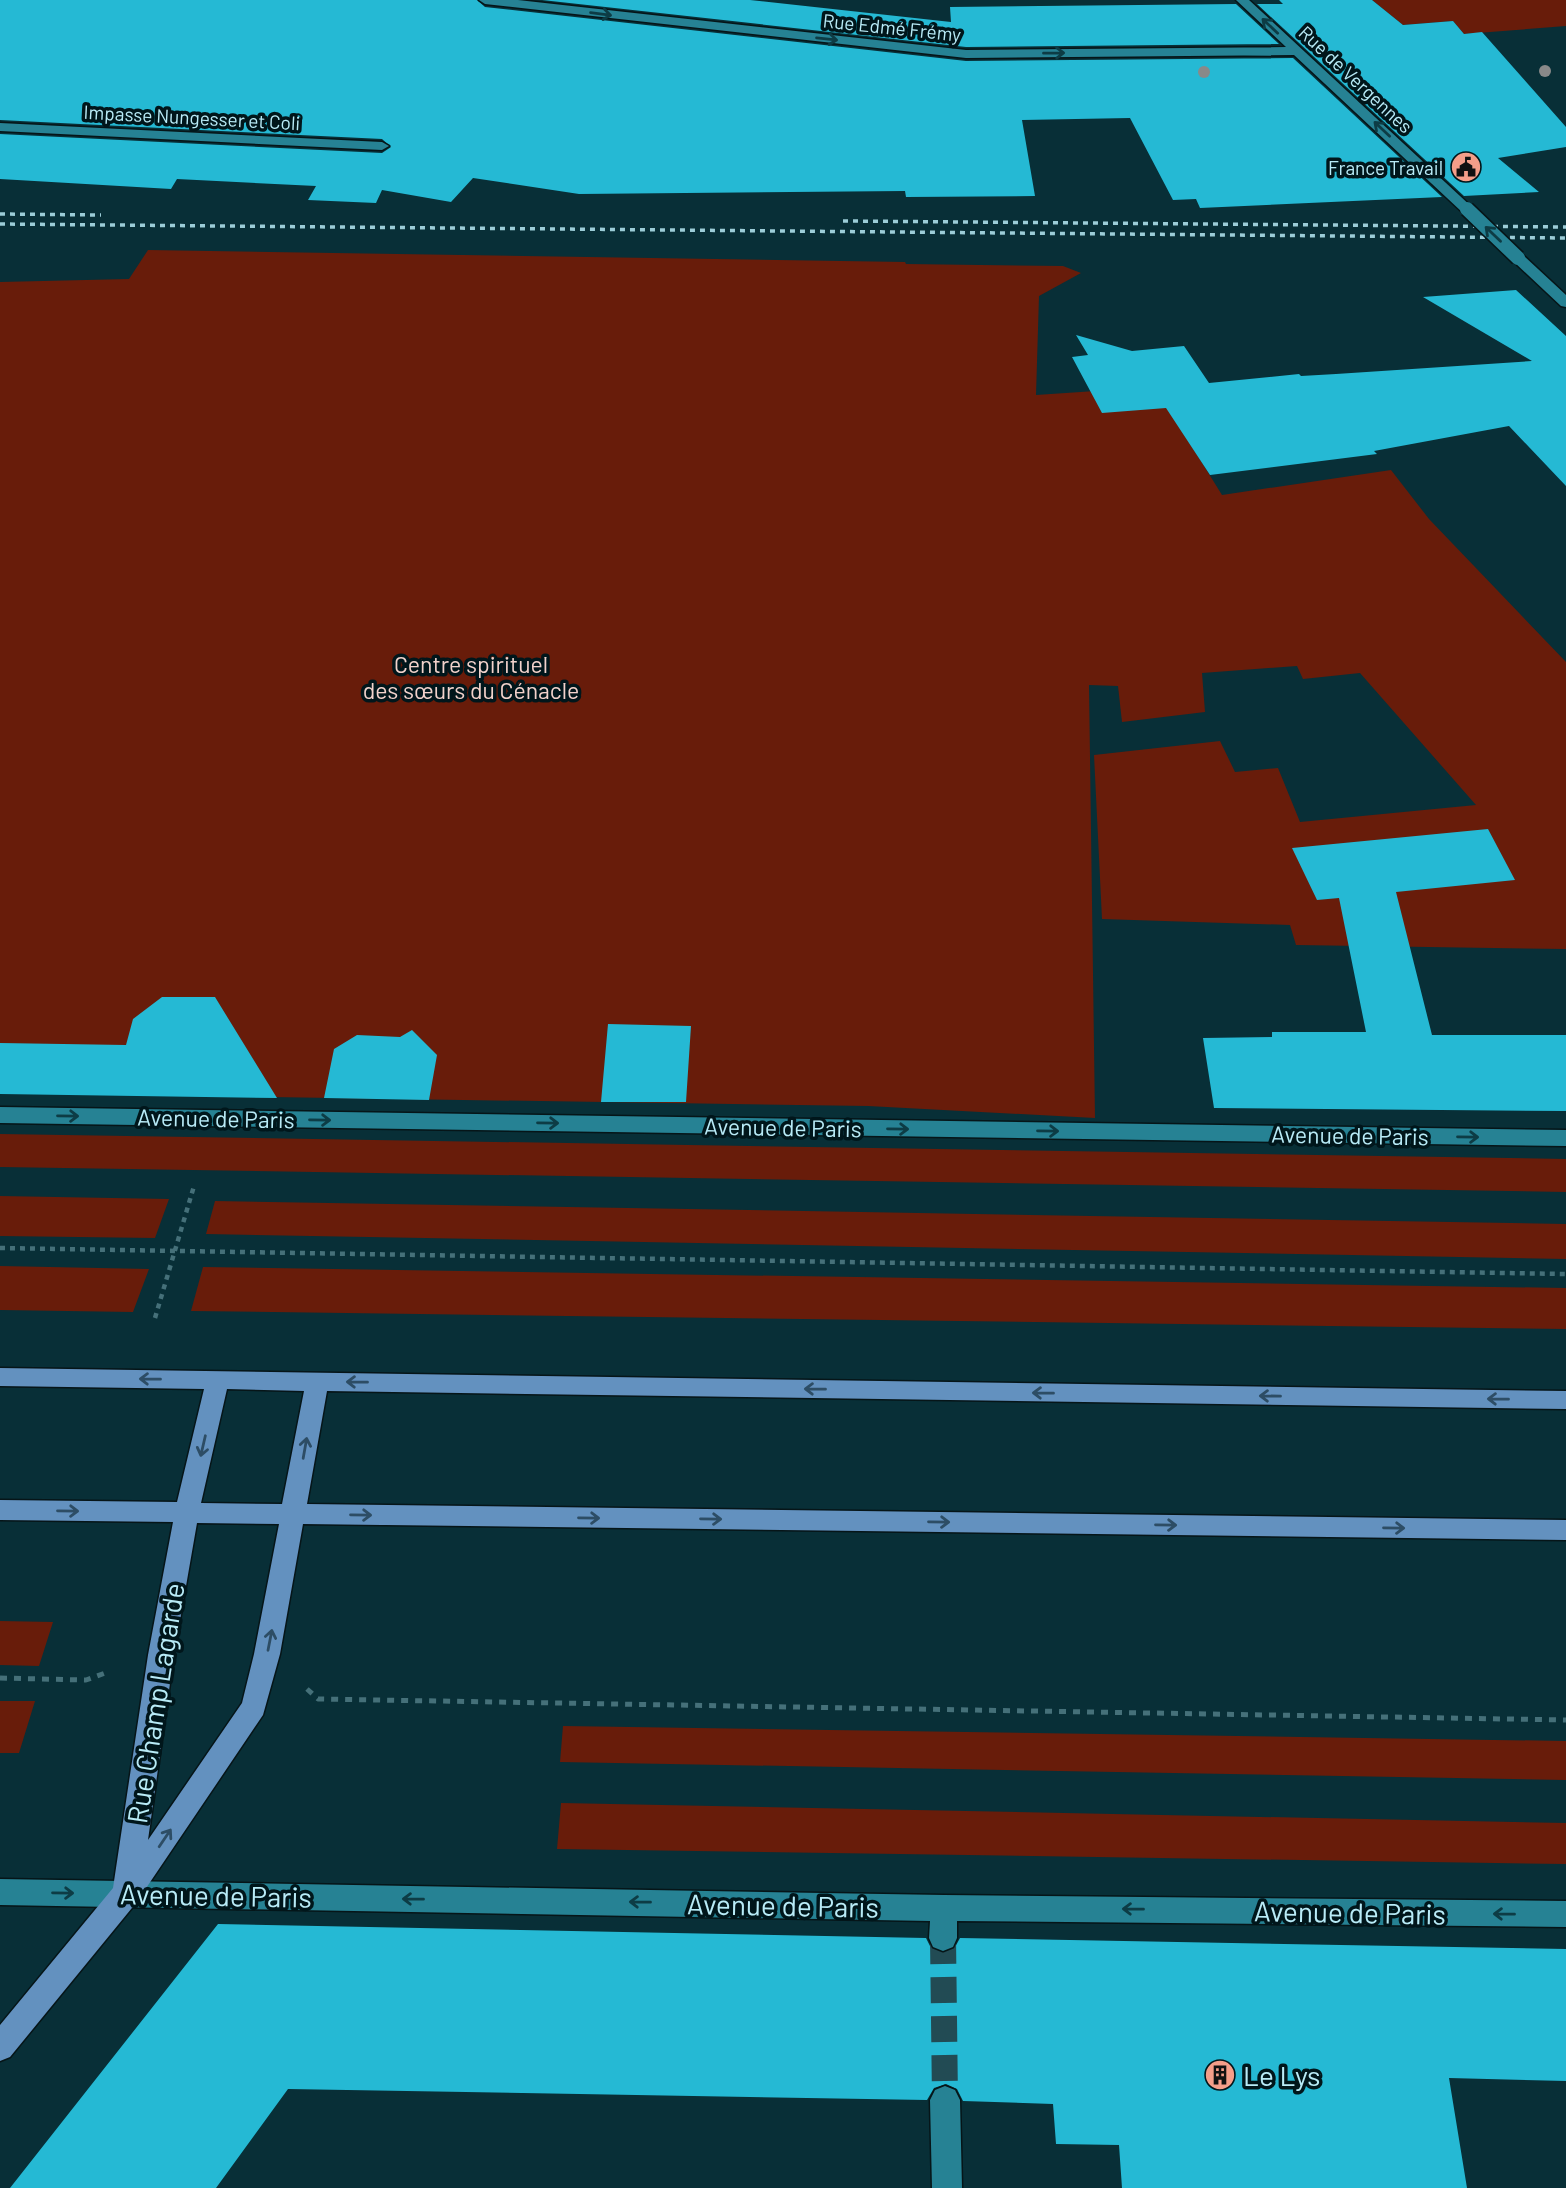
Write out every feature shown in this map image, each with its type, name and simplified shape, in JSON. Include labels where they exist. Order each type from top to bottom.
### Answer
[{"type":"main road","points":[[0,1377],[1566,1400]]},
{"type":"main road","points":[[187,1512],[218,1380]]},
{"type":"main road","points":[[293,1514],[317,1382]]},
{"type":"main road","points":[[0,1510],[1566,1530]]},
{"type":"main road","name":"Rue Champ Lagarde","points":[[126,1894],[161,1655],[187,1512]]},
{"type":"main road","name":"Rue Champ Lagarde","points":[[0,2047],[126,1894],[254,1707],[293,1514]]},
{"type":"street","name":"Rue Edmé Frémy","points":[[485,0],[966,54],[1297,51]]},
{"type":"street","name":"Rue de Vergennes","points":[[1242,0],[1566,303]]},
{"type":"street","name":"Impasse Nungesser et Coli","points":[[0,127],[382,146]]},
{"type":"street","name":"Avenue de Paris","points":[[0,1115],[1566,1138]]},
{"type":"street","name":"Avenue de Paris","points":[[0,1892],[944,1908],[1566,1914]]},
{"type":"street","points":[[943,1938],[944,1908]]},
{"type":"street","points":[[945,2100],[947,2188]]},
{"type":"path","points":[[155,1318],[194,1186]]},
{"type":"path","points":[[0,1248],[1566,1274]]},
{"type":"path","points":[[0,1678],[86,1680]]},
{"type":"path","points":[[318,1699],[1566,1720]]},
{"type":"green space","points":[[1372,0],[1566,0],[1566,26],[1464,34],[1453,21],[1403,25]]},
{"type":"green space","name":"Centre spirituel des sœurs du Cénacle","points":[[148,250],[905,262],[1063,266],[1081,273],[1039,296],[1036,395],[1155,387],[1222,495],[1391,470],[1429,519],[1566,662],[1566,949],[1296,945],[1290,925],[1102,919],[1094,755],[1220,741],[1235,772],[1278,768],[1300,822],[1476,805],[1360,673],[1303,679],[1297,666],[1202,673],[1205,712],[1122,722],[1118,686],[1089,685],[1095,1118],[868,1106],[0,1093],[0,282],[129,279]]},
{"type":"green space","points":[[0,1134],[1566,1159],[1566,1192],[0,1167]]},
{"type":"green space","points":[[0,1196],[169,1199],[155,1238],[0,1236]]},
{"type":"green space","points":[[215,1201],[1566,1224],[1566,1259],[206,1234]]},
{"type":"green space","points":[[0,1266],[149,1269],[133,1312],[0,1310]]},
{"type":"green space","points":[[203,1267],[1566,1288],[1566,1329],[191,1311]]},
{"type":"green space","points":[[0,1621],[53,1622],[39,1666],[0,1665]]},
{"type":"green space","points":[[0,1701],[35,1701],[19,1753],[0,1753]]},
{"type":"green space","points":[[563,1726],[1566,1741],[1566,1780],[560,1762]]},
{"type":"green space","points":[[561,1803],[1566,1823],[1566,1864],[557,1849]]},
{"type":"building","points":[[0,0],[477,0],[485,7],[966,61],[1293,58],[1442,197],[1200,208],[1196,199],[1173,200],[1130,118],[1022,120],[1035,196],[906,197],[905,191],[579,194],[473,178],[451,202],[382,190],[376,203],[308,200],[316,186],[177,179],[171,189],[0,179],[0,134],[382,153],[391,147],[382,139],[0,120]]},
{"type":"building","points":[[542,0],[750,0],[951,22],[950,7],[1236,4],[1279,44],[966,47]]},
{"type":"building","points":[[1279,0],[1372,0],[1403,25],[1453,21],[1464,34],[1482,32],[1566,127],[1566,147],[1498,158],[1539,192],[1464,196],[1257,4],[1283,4]]},
{"type":"building","points":[[1516,290],[1566,336],[1566,486],[1509,426],[1374,451],[1377,454],[1210,475],[1166,408],[1102,413],[1072,357],[1088,355],[1076,335],[1132,351],[1184,346],[1209,383],[1299,374],[1301,376],[1532,361],[1423,297]]},
{"type":"building","points":[[1488,829],[1515,880],[1396,892],[1432,1035],[1566,1035],[1566,1111],[1214,1108],[1203,1038],[1272,1037],[1272,1032],[1366,1032],[1339,898],[1317,900],[1292,848]]},
{"type":"building","points":[[162,997],[215,997],[277,1098],[0,1094],[0,1043],[126,1045],[133,1019]]},
{"type":"building","points":[[608,1024],[691,1026],[686,1102],[601,1102]]},
{"type":"building","points":[[412,1030],[437,1055],[429,1100],[324,1098],[334,1049],[357,1035],[400,1037]]},
{"type":"building","points":[[218,1924],[926,1938],[931,1948],[942,1953],[954,1949],[960,1938],[1566,1949],[1566,2081],[1449,2078],[1467,2188],[1122,2188],[1119,2145],[1056,2144],[1053,2104],[963,2101],[957,2089],[946,2084],[934,2088],[927,2100],[288,2089],[216,2188],[10,2188]]},
{"type":"tunnel","points":[[943,1938],[945,2100]]},
{"type":"railway","points":[[0,214],[101,215]]},
{"type":"railway","points":[[843,221],[1566,227]]},
{"type":"railway","points":[[0,224],[1566,238]]},
{"type":"place","name":"France Travail","points":[[1466,167]]},
{"type":"place","name":"Le Lys","points":[[1220,2075]]}]
